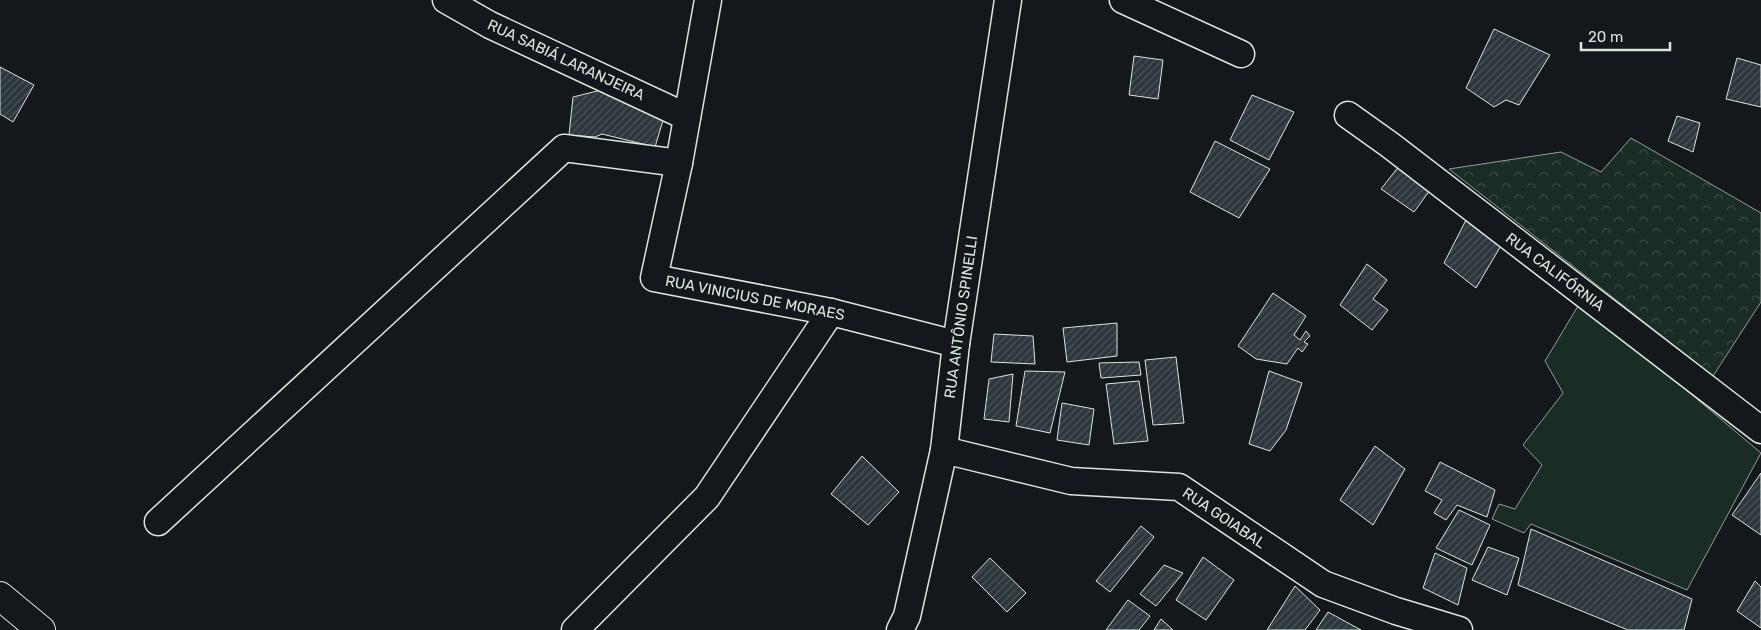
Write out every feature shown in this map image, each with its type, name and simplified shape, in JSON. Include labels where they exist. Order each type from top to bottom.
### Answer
[{"type":"street","name":"RUA SABIÁ LARANJEIRA","points":[[446,0],[490,24],[686,117]]},
{"type":"street","name":"RUA VINICIUS DE MORAES","points":[[708,0],[679,164],[654,278],[831,312],[956,344]]},
{"type":"street","name":"RUA ANTÔNIO SPINELLI","points":[[900,630],[908,616],[944,450],[956,344],[1008,0]]},
{"type":"street","points":[[1123,0],[1241,54]]},
{"type":"street","name":"RUA CALIFÓRNIA","points":[[1348,115],[1390,145],[1761,430]]},
{"type":"street","points":[[158,522],[564,148],[679,164]]},
{"type":"street","points":[[575,630],[707,497],[831,312]]},
{"type":"street","name":"RUA GOIABAL","points":[[944,450],[1072,481],[1178,487],[1323,584],[1396,611],[1459,630]]},
{"type":"street","points":[[0,596],[42,630]]},
{"type":"green space","points":[[1631,138],[1761,213],[1761,302],[1713,376],[1449,169],[1561,152],[1601,172]]},
{"type":"green space","points":[[1581,301],[1761,453],[1687,590],[1531,524],[1524,533],[1492,519],[1499,504],[1515,509],[1542,465],[1523,445],[1563,393],[1545,361]]},
{"type":"building","points":[[1494,29],[1550,55],[1519,105],[1506,100],[1494,107],[1466,88]]},
{"type":"building","points":[[1134,56],[1163,60],[1158,99],[1129,95]]},
{"type":"building","points":[[1737,58],[1761,65],[1761,107],[1726,99]]},
{"type":"building","points":[[0,67],[34,85],[13,122],[0,114]]},
{"type":"building","points":[[601,90],[664,117],[655,147],[602,134],[595,137],[569,135],[573,97]]},
{"type":"building","points":[[1252,95],[1294,112],[1269,160],[1230,140]]},
{"type":"building","points":[[1677,116],[1700,123],[1693,152],[1668,141]]},
{"type":"building","points":[[1215,141],[1270,169],[1239,218],[1190,192]]},
{"type":"building","points":[[1403,161],[1433,186],[1414,212],[1381,189]]},
{"type":"building","points":[[1467,218],[1502,244],[1476,288],[1444,263]]},
{"type":"building","points":[[1367,264],[1387,280],[1373,299],[1388,310],[1372,330],[1340,305]]},
{"type":"building","points":[[1273,293],[1306,316],[1294,335],[1300,340],[1306,331],[1310,336],[1304,342],[1308,344],[1302,352],[1298,348],[1287,364],[1256,359],[1238,346]]},
{"type":"building","points":[[1117,323],[1117,356],[1067,362],[1063,328]]},
{"type":"building","points":[[994,334],[1033,336],[1035,364],[991,362]]},
{"type":"building","points":[[1176,357],[1184,423],[1153,425],[1145,360]]},
{"type":"building","points":[[1139,362],[1141,375],[1101,378],[1099,363]]},
{"type":"building","points":[[1025,371],[1065,372],[1050,433],[1016,426]]},
{"type":"building","points":[[1269,371],[1302,383],[1286,430],[1270,451],[1249,444]]},
{"type":"building","points":[[1013,374],[1009,422],[984,419],[989,379]]},
{"type":"building","points":[[1139,381],[1148,441],[1114,444],[1106,384]]},
{"type":"building","points":[[1062,403],[1094,409],[1089,445],[1057,440]]},
{"type":"building","points":[[1375,446],[1405,469],[1373,525],[1340,500]]},
{"type":"building","points":[[862,456],[899,492],[868,525],[831,494]]},
{"type":"building","points":[[1440,462],[1495,490],[1487,517],[1457,505],[1446,520],[1434,513],[1442,500],[1425,491]]},
{"type":"building","points":[[1761,473],[1761,535],[1732,515]]},
{"type":"building","points":[[1459,510],[1490,525],[1472,565],[1436,548]]},
{"type":"building","points":[[1141,526],[1154,537],[1110,592],[1096,581]]},
{"type":"building","points":[[1531,529],[1692,599],[1684,630],[1628,630],[1518,585]]},
{"type":"building","points":[[1488,547],[1519,558],[1507,595],[1472,580]]},
{"type":"building","points":[[1435,553],[1467,568],[1458,605],[1423,588]]},
{"type":"building","points":[[1203,557],[1234,580],[1206,620],[1176,600]]},
{"type":"building","points":[[990,558],[1026,593],[1007,612],[972,577]]},
{"type":"building","points":[[1164,565],[1183,573],[1156,606],[1140,594]]},
{"type":"building","points":[[1755,581],[1761,587],[1761,628],[1737,611]]},
{"type":"building","points":[[1295,586],[1320,610],[1305,630],[1267,630]]},
{"type":"building","points":[[1128,600],[1150,616],[1139,630],[1106,630]]},
{"type":"building","points":[[1328,612],[1361,630],[1316,630]]},
{"type":"building","points":[[1161,619],[1173,630],[1154,630]]}]
